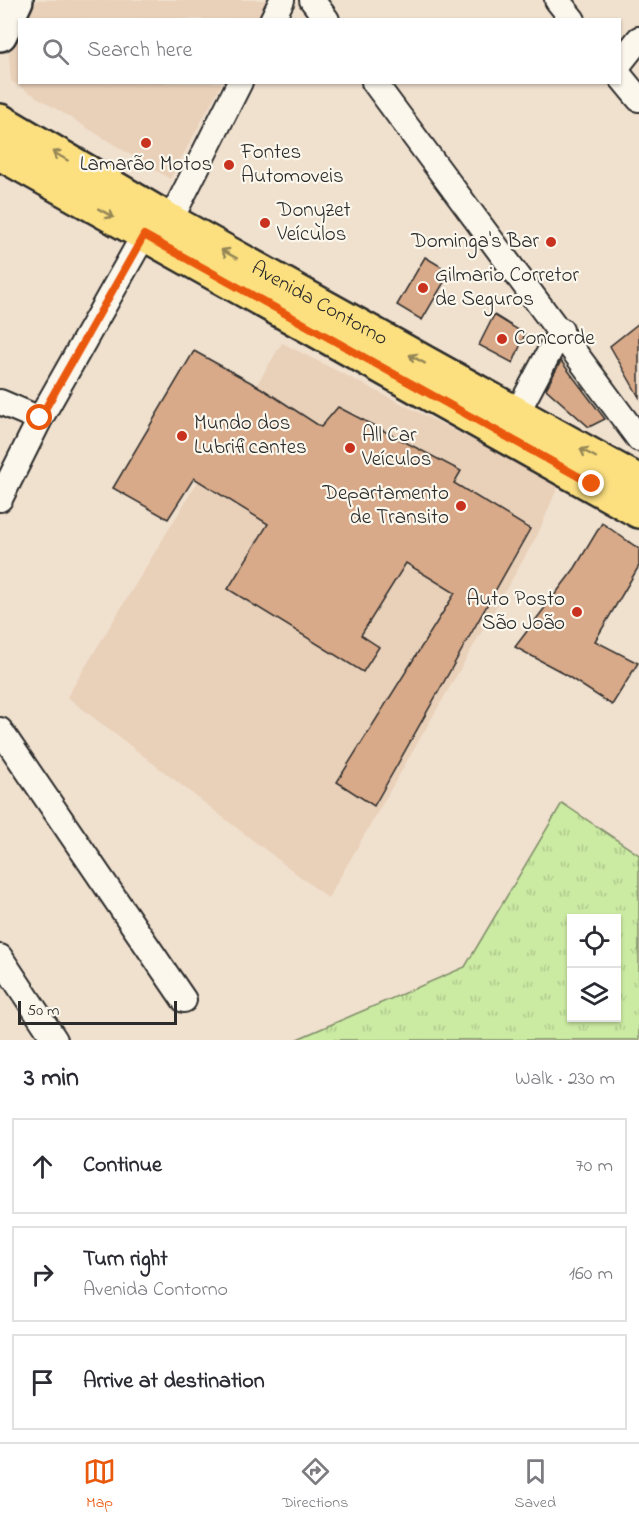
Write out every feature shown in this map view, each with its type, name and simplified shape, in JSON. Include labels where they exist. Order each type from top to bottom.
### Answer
[{"type":"main road","name":"Avenida Contorno","points":[[0,121],[157,228],[639,511]]},
{"type":"main road","name":"Avenida Contorno","points":[[0,153],[157,228],[516,415],[635,470]]},
{"type":"street","points":[[0,34],[16,0]]},
{"type":"street","points":[[273,18],[282,0]]},
{"type":"street","points":[[312,0],[326,18]]},
{"type":"street","points":[[557,0],[571,18]]},
{"type":"street","points":[[621,62],[639,39]]},
{"type":"street","points":[[621,77],[639,99]]},
{"type":"street","points":[[0,499],[40,418],[157,228],[239,84]]},
{"type":"street","points":[[376,84],[561,330],[639,439]]},
{"type":"street","points":[[516,415],[561,330]]},
{"type":"street","points":[[0,402],[40,418]]},
{"type":"street","points":[[0,730],[184,1000]]},
{"type":"street","points":[[0,957],[54,1040]]},
{"type":"shaded area","points":[[37,0],[267,0],[258,18],[28,18]]},
{"type":"shaded area","points":[[18,35],[18,84],[221,84],[170,179],[11,81],[9,53]]},
{"type":"shaded area","points":[[282,343],[479,443],[560,481],[538,534],[328,898],[67,697]]},
{"type":"green space","points":[[562,803],[639,855],[639,1040],[295,1040],[465,967]]},
{"type":"building","name":"Gilmario Corretor de Seguros","points":[[425,257],[450,272],[422,320],[397,305]]},
{"type":"building","name":"Concorde","points":[[494,315],[525,334],[513,363],[479,345]]},
{"type":"building","points":[[639,323],[639,397],[610,346]]},
{"type":"building","points":[[194,351],[261,388],[321,427],[338,407],[461,471],[454,483],[530,529],[374,806],[337,782],[455,593],[406,563],[361,635],[379,647],[363,672],[228,589],[268,524],[194,478],[168,519],[113,488]]},
{"type":"building","points":[[561,361],[605,419],[589,427],[546,389]]},
{"type":"building","name":"Auto Posto São João","points":[[602,523],[639,549],[639,566],[595,641],[638,663],[612,705],[558,670],[515,647],[575,568]]},
{"type":"place","name":"Lamarão Motos","points":[[146,143]]},
{"type":"place","name":"Fontes Automoveis","points":[[229,165]]},
{"type":"place","name":"Donyzet Veículos","points":[[265,223]]},
{"type":"place","name":"Dominga's Bar","points":[[551,242]]},
{"type":"place","name":"Gilmario Corretor de Seguros","points":[[423,288]]},
{"type":"place","name":"Concorde","points":[[502,339]]},
{"type":"place","name":"Mundo dos Lubrificantes","points":[[182,436]]},
{"type":"place","name":"All Car Veículos","points":[[350,448]]},
{"type":"place","name":"Departamento de Transito","points":[[461,506]]},
{"type":"place","name":"Auto Posto São João","points":[[577,612]]},
{"type":"route","points":[[40,418],[144,235],[592,484]]}]
